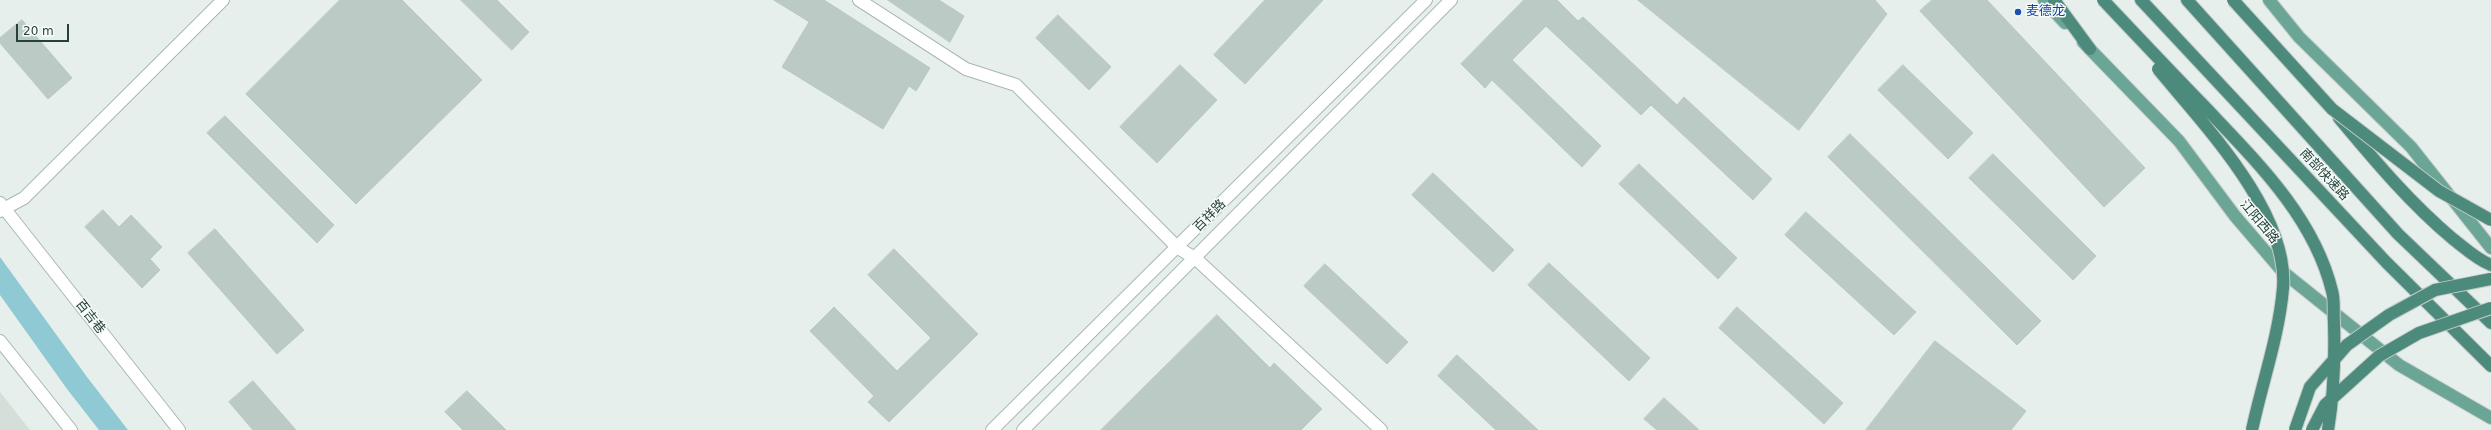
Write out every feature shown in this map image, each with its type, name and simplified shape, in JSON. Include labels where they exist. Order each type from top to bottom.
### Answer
[{"type":"highway","points":[[2054,0],[2090,49]]},
{"type":"highway","points":[[2102,0],[2246,179],[2268,222],[2280,257],[2283,287],[2278,320],[2252,430]]},
{"type":"highway","points":[[2102,0],[2235,139],[2280,191],[2303,222],[2321,254],[2333,293],[2335,352],[2332,405],[2328,430]]},
{"type":"highway","name":"南部快速路","points":[[2141,0],[2386,262],[2491,366]]},
{"type":"highway","name":"南部快速路","points":[[2187,0],[2398,234],[2491,323]]},
{"type":"highway","points":[[2234,0],[2332,108],[2388,178],[2442,229],[2479,260],[2491,265]]},
{"type":"highway","points":[[2332,108],[2439,191],[2491,220]]},
{"type":"highway","points":[[2295,430],[2310,387],[2347,345],[2389,315],[2435,290],[2491,279]]},
{"type":"highway","points":[[2312,430],[2325,405],[2379,356],[2419,333],[2491,308]]},
{"type":"main road","name":"江阳西路","points":[[2044,0],[2179,141],[2235,216],[2283,272],[2399,365],[2491,418]]},
{"type":"main road","points":[[2269,0],[2300,37],[2411,147],[2491,248]]},
{"type":"street","points":[[2,208],[24,198],[223,0]]},
{"type":"street","points":[[859,0],[966,69],[1016,86],[1178,248],[1195,258],[1381,430]]},
{"type":"street","name":"百祥路","points":[[992,430],[1178,248],[1426,0]]},
{"type":"street","name":"百祥路","points":[[1023,430],[1452,0]]},
{"type":"street","name":"百吉巷","points":[[2,208],[179,430]]},
{"type":"street","points":[[0,341],[70,430]]},
{"type":"shaded area","points":[[0,392],[30,430],[0,430]]},
{"type":"water","points":[[0,257],[87,377],[128,430],[99,430],[67,389],[0,295]]},
{"type":"building","points":[[340,0],[402,0],[482,80],[356,204],[246,94]]},
{"type":"building","points":[[461,0],[497,0],[529,32],[512,50]]},
{"type":"building","points":[[774,0],[824,0],[930,68],[916,91],[909,86],[883,129],[782,67],[809,22]]},
{"type":"building","points":[[888,0],[939,0],[964,16],[950,42]]},
{"type":"building","points":[[1265,0],[1323,0],[1245,84],[1214,55]]},
{"type":"building","points":[[1524,0],[1557,0],[1578,21],[1583,17],[1677,105],[1684,97],[1772,179],[1753,200],[1651,105],[1641,115],[1546,26],[1512,60],[1601,146],[1582,167],[1492,80],[1485,88],[1461,64]]},
{"type":"building","points":[[1638,0],[1875,0],[1887,14],[1799,130]]},
{"type":"building","points":[[1932,0],[1987,0],[2145,168],[2104,207],[1920,11]]},
{"type":"building","points":[[1058,15],[1111,67],[1089,90],[1036,38]]},
{"type":"building","points":[[22,20],[72,78],[48,99],[0,43],[0,38]]},
{"type":"building","points":[[1180,65],[1217,100],[1157,163],[1120,127]]},
{"type":"building","points":[[1903,65],[1973,133],[1948,159],[1878,90]]},
{"type":"building","points":[[225,116],[334,225],[317,243],[207,133]]},
{"type":"building","points":[[1850,134],[2041,321],[2017,345],[1828,157]]},
{"type":"building","points":[[1993,154],[2096,256],[2073,280],[1969,178]]},
{"type":"building","points":[[1639,164],[1737,258],[1718,279],[1619,184]]},
{"type":"building","points":[[1433,173],[1514,250],[1493,272],[1412,195]]},
{"type":"building","points":[[103,210],[119,227],[131,215],[162,247],[150,259],[160,270],[142,288],[85,227]]},
{"type":"building","points":[[1806,212],[1916,312],[1894,335],[1785,235]]},
{"type":"building","points":[[215,229],[304,330],[277,354],[188,253]]},
{"type":"building","points":[[894,249],[978,334],[889,422],[868,402],[874,396],[810,331],[834,307],[897,371],[931,338],[868,275]]},
{"type":"building","points":[[1549,263],[1650,358],[1629,381],[1528,285]]},
{"type":"building","points":[[1325,264],[1408,342],[1387,364],[1304,286]]},
{"type":"building","points":[[1737,307],[1843,403],[1824,424],[1719,328]]},
{"type":"building","points":[[1217,315],[1270,368],[1274,363],[1322,409],[1301,430],[1101,430]]},
{"type":"building","points":[[1935,341],[2026,411],[2011,430],[1866,430]]},
{"type":"building","points":[[1457,355],[1538,430],[1496,430],[1438,376]]},
{"type":"building","points":[[253,381],[296,430],[253,430],[229,402]]},
{"type":"building","points":[[467,391],[506,430],[463,430],[445,412]]},
{"type":"building","points":[[1664,398],[1699,430],[1657,430],[1644,419]]},
{"type":"place","name":"麦德龙","points":[[2018,12]]}]
